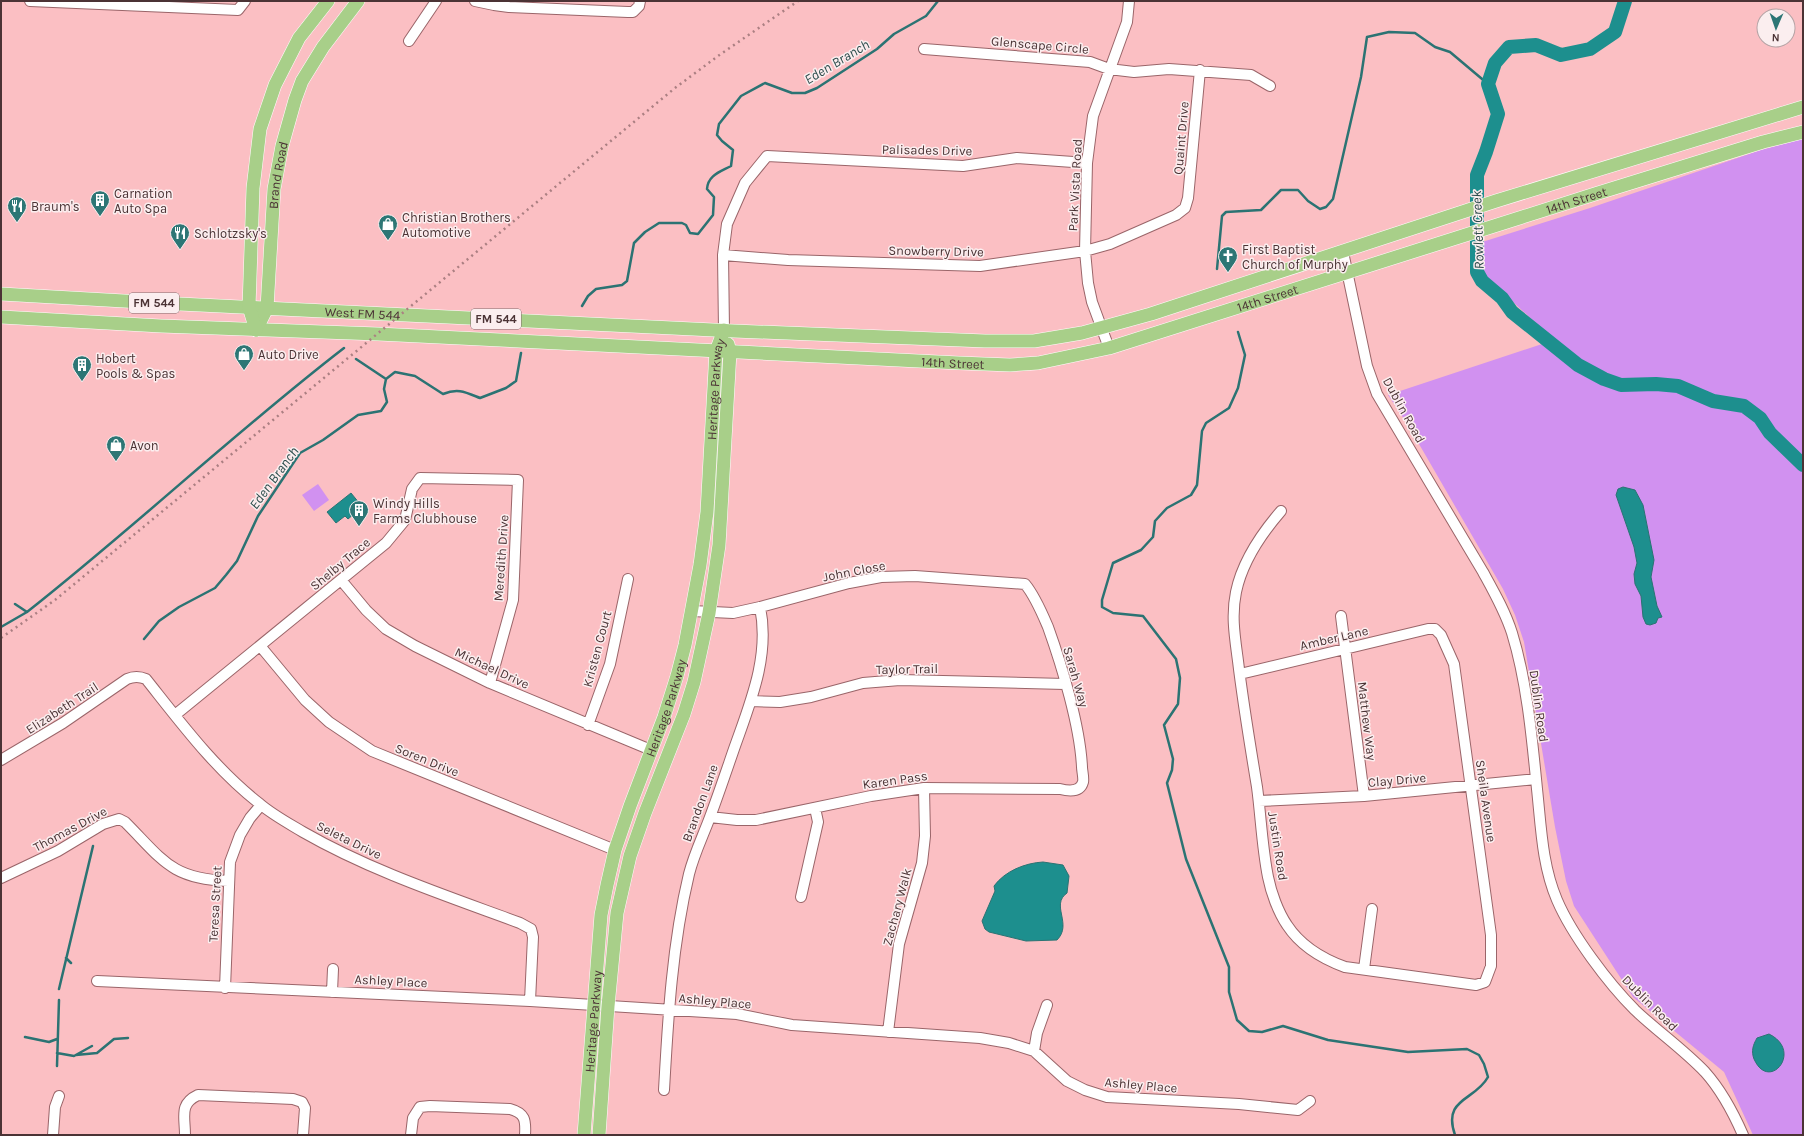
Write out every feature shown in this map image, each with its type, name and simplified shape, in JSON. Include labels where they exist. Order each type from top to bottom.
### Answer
[{"type":"main road","name":"Brand Road","points":[[256,330],[249,307],[253,188],[260,129],[275,85],[299,38],[328,1]]},
{"type":"main road","name":"Brand Road","points":[[256,330],[267,308],[274,189],[282,146],[302,81],[323,47],[358,1]]},
{"type":"main road","name":"14th Street","points":[[724,330],[1011,341],[1034,341],[1082,333],[1151,314],[1496,201],[1803,107]]},
{"type":"main road","name":"14th Street","points":[[716,351],[1010,365],[1038,363],[1109,348],[1595,194],[1803,132]]},
{"type":"main road","points":[[253,188],[274,189]]},
{"type":"main road","name":"West FM 544","points":[[1,294],[724,330]]},
{"type":"main road","points":[[40,296],[40,319]]},
{"type":"main road","name":"West FM 544","points":[[1,317],[716,351]]},
{"type":"main road","name":"Heritage Parkway","points":[[584,1135],[601,915],[615,850],[664,717],[677,676],[692,611],[700,565],[706,512],[716,351],[724,330]]},
{"type":"main road","name":"Heritage Parkway","points":[[599,1135],[608,1006],[617,913],[630,856],[644,813],[684,714],[702,650],[709,613],[719,545],[730,352],[724,330]]},
{"type":"main road","points":[[706,512],[721,513]]},
{"type":"street","points":[[30,1],[238,10],[245,1]]},
{"type":"street","points":[[409,41],[436,1]]},
{"type":"street","points":[[475,1],[494,5],[633,12],[639,6],[640,1]]},
{"type":"street","name":"Park Vista Road","points":[[1109,348],[1092,302],[1085,251],[1087,163],[1093,116],[1127,22],[1129,1]]},
{"type":"street","name":"Glenscape Circle","points":[[924,48],[1090,62],[1109,69],[1134,72],[1169,69],[1200,70],[1251,75],[1270,86]]},
{"type":"street","name":"Quaint Drive","points":[[1185,208],[1188,198],[1200,70]]},
{"type":"street","name":"Palisades Drive","points":[[723,255],[727,224],[745,182],[767,156],[963,166],[1017,158],[1087,163]]},
{"type":"street","name":"Snowberry Drive","points":[[723,255],[788,260],[980,266],[1085,251],[1110,244],[1176,215],[1185,208]]},
{"type":"street","name":"Dublin Road","points":[[1344,252],[1347,273],[1367,366],[1377,394],[1480,566],[1497,598],[1515,644],[1523,680],[1548,869],[1557,900],[1568,920],[1596,962],[1623,996],[1711,1080],[1730,1106],[1743,1135]]},
{"type":"street","points":[[723,255],[724,330]]},
{"type":"street","name":"Shelby Trace","points":[[175,715],[261,647],[386,543],[401,526],[408,511],[412,490],[420,478],[518,480]]},
{"type":"street","name":"Meredith Drive","points":[[490,683],[513,600],[518,480]]},
{"type":"street","name":"Justin Road","points":[[1281,511],[1264,532],[1242,573],[1236,592],[1233,618],[1259,801],[1262,840],[1268,878],[1276,901],[1287,925],[1301,941],[1330,961],[1364,970],[1476,985],[1485,982]]},
{"type":"street","name":"John Close","points":[[692,611],[733,613],[760,608],[848,583],[881,577],[915,576],[1024,584]]},
{"type":"street","name":"Kristen Court","points":[[588,725],[610,664],[628,579]]},
{"type":"street","name":"Michael Drive","points":[[341,580],[366,610],[386,629],[490,683],[651,750]]},
{"type":"street","name":"Sarah Way","points":[[1024,584],[1030,591],[1048,626],[1065,684],[1081,752],[1083,782]]},
{"type":"street","name":"Brandon Lane","points":[[664,1090],[668,1010],[680,914],[690,872],[751,701],[762,652],[764,632],[760,608]]},
{"type":"street","name":"Matthew Way","points":[[1341,616],[1364,796]]},
{"type":"street","name":"Amber Lane","points":[[1240,674],[1435,628]]},
{"type":"street","name":"Sheila Avenue","points":[[1435,628],[1440,632],[1454,664],[1491,935],[1491,966],[1485,982]]},
{"type":"street","name":"Soren Drive","points":[[261,647],[305,700],[329,722],[372,751],[615,850]]},
{"type":"street","name":"Seleta Drive","points":[[136,676],[146,679],[220,768],[261,805],[303,832],[351,857],[396,876],[520,923],[531,929],[533,937],[530,1001]]},
{"type":"street","name":"Elizabeth Trail","points":[[1,760],[64,723],[127,679],[136,676]]},
{"type":"street","name":"Taylor Trail","points":[[751,701],[780,702],[795,700],[864,683],[900,680],[1065,684]]},
{"type":"street","name":"Clay Drive","points":[[1259,801],[1364,796],[1536,780]]},
{"type":"street","name":"Karen Pass","points":[[710,817],[737,820],[756,820],[900,790],[924,788],[1060,789],[1072,791],[1078,790],[1083,782]]},
{"type":"street","name":"Zachary Walk","points":[[888,1032],[899,944],[922,863],[925,836],[924,788]]},
{"type":"street","name":"Teresa Street","points":[[225,988],[228,881],[230,862],[236,844],[250,818],[261,805]]},
{"type":"street","points":[[800,897],[818,822],[816,808]]},
{"type":"street","name":"Thomas Drive","points":[[1,878],[58,851],[108,822],[119,818],[125,822],[169,866],[178,872],[202,879],[228,881]]},
{"type":"street","points":[[1364,970],[1372,909]]},
{"type":"street","points":[[332,992],[333,969]]},
{"type":"street","name":"Ashley Place","points":[[97,981],[530,1001],[737,1014],[792,1026],[980,1038],[1009,1043],[1034,1051],[1068,1081],[1085,1090],[1107,1097],[1239,1104],[1298,1110],[1310,1101]]},
{"type":"street","points":[[1034,1051],[1037,1033],[1047,1005]]},
{"type":"street","points":[[185,1135],[185,1105],[190,1099],[198,1095],[293,1099],[302,1102],[305,1108],[303,1135]]},
{"type":"street","points":[[53,1135],[55,1107],[59,1096]]},
{"type":"street","points":[[412,1135],[413,1118],[420,1107],[510,1109],[520,1111],[524,1117],[525,1135]]},
{"type":"shaded area","points":[[1803,139],[1803,1135],[1753,1135],[1724,1072],[1633,997],[1574,906],[1566,881],[1555,827],[1524,642],[1515,615],[1503,589],[1408,425],[1388,395],[1554,340],[1483,274],[1479,243],[1590,208],[1761,150]]},
{"type":"shaded area","points":[[318,484],[329,500],[314,511],[302,495]]},
{"type":"water","points":[[1623,487],[1635,490],[1643,505],[1654,560],[1651,577],[1657,606],[1662,617],[1658,618],[1656,623],[1650,625],[1646,624],[1643,617],[1641,596],[1635,584],[1634,574],[1637,563],[1634,547],[1616,495],[1618,489]]},
{"type":"water","points":[[351,493],[360,504],[351,511],[354,514],[348,519],[345,516],[336,523],[327,512]]},
{"type":"water","points":[[1043,862],[1063,865],[1069,876],[1067,893],[1062,898],[1061,903],[1063,928],[1057,940],[1026,941],[989,932],[985,929],[982,921],[995,891],[994,886],[1004,876],[1022,866]]},
{"type":"water","points":[[1769,1034],[1779,1041],[1784,1050],[1784,1058],[1780,1066],[1775,1071],[1768,1072],[1760,1068],[1754,1059],[1753,1051],[1757,1038]]},
{"type":"waterway","name":"Eden Branch","points":[[582,306],[588,296],[596,289],[622,285],[627,281],[634,243],[645,232],[659,223],[682,223],[686,225],[690,233],[698,234],[713,215],[714,197],[707,189],[708,184],[715,174],[731,166],[733,150],[717,135],[719,124],[741,96],[765,83],[792,93],[805,93],[817,88],[877,49],[894,34],[926,16],[938,1]]},
{"type":"waterway","name":"Rowlett Creek","points":[[1625,1],[1615,32],[1590,49],[1561,55],[1536,45],[1509,47],[1495,63],[1488,84],[1498,114],[1477,175],[1477,272],[1482,281],[1502,298],[1512,312],[1578,365],[1604,379],[1621,385],[1656,384],[1678,386],[1713,401],[1744,406],[1760,418],[1770,433],[1803,465]]},
{"type":"waterway","points":[[1217,269],[1222,216],[1226,212],[1261,210],[1281,190],[1298,190],[1308,201],[1320,209],[1326,207],[1333,199],[1361,77],[1367,37],[1389,32],[1415,33],[1435,47],[1450,52],[1488,84]]},
{"type":"waterway","points":[[1238,332],[1245,355],[1238,388],[1229,408],[1206,423],[1202,431],[1197,485],[1191,495],[1167,508],[1155,521],[1153,537],[1141,550],[1113,563],[1102,600],[1102,607],[1113,613],[1143,616],[1176,659],[1180,678],[1178,704],[1164,725],[1173,759],[1172,770],[1167,783],[1186,859],[1229,967],[1229,992],[1237,1020],[1249,1031],[1262,1032],[1283,1026],[1328,1040],[1408,1052],[1467,1049],[1479,1055],[1484,1064],[1488,1077],[1476,1091],[1456,1107],[1453,1114],[1452,1123],[1455,1135]]},
{"type":"waterway","points":[[15,604],[27,612],[107,547],[264,413],[344,348]]},
{"type":"waterway","name":"Eden Branch","points":[[144,639],[159,621],[179,607],[215,588],[237,561],[258,516],[300,453],[323,440],[358,415],[381,411],[387,402],[384,389],[386,379],[395,372],[415,376],[443,394],[457,391],[480,398],[506,388],[516,381],[521,353]]},
{"type":"waterway","points":[[356,359],[386,379]]},
{"type":"waterway","points":[[1,627],[27,612]]},
{"type":"waterway","points":[[59,989],[93,846]]},
{"type":"waterway","points":[[66,958],[71,963]]},
{"type":"waterway","points":[[57,1066],[59,1000]]},
{"type":"waterway","points":[[25,1037],[49,1042],[57,1039]]},
{"type":"waterway","points":[[76,1055],[97,1053],[114,1039],[128,1038]]},
{"type":"waterway","points":[[57,1053],[74,1056],[92,1046]]},
{"type":"railway","points":[[1,638],[55,600],[675,88],[718,56],[798,1]]},
{"type":"place","name":"Carnation Auto Spa","points":[[100,217]]},
{"type":"place","name":"Braum's","points":[[17,223]]},
{"type":"place","name":"Christian Brothers Automotive","points":[[388,241]]},
{"type":"place","name":"Schlotzsky's","points":[[180,250]]},
{"type":"place","name":"First Baptist Church of Murphy","points":[[1228,273]]},
{"type":"place","name":"Auto Drive","points":[[244,371]]},
{"type":"place","name":"Hobert Pools & Spas","points":[[82,382]]},
{"type":"place","name":"Avon","points":[[116,462]]},
{"type":"place","name":"Windy Hills Farms Clubhouse","points":[[359,527]]}]
